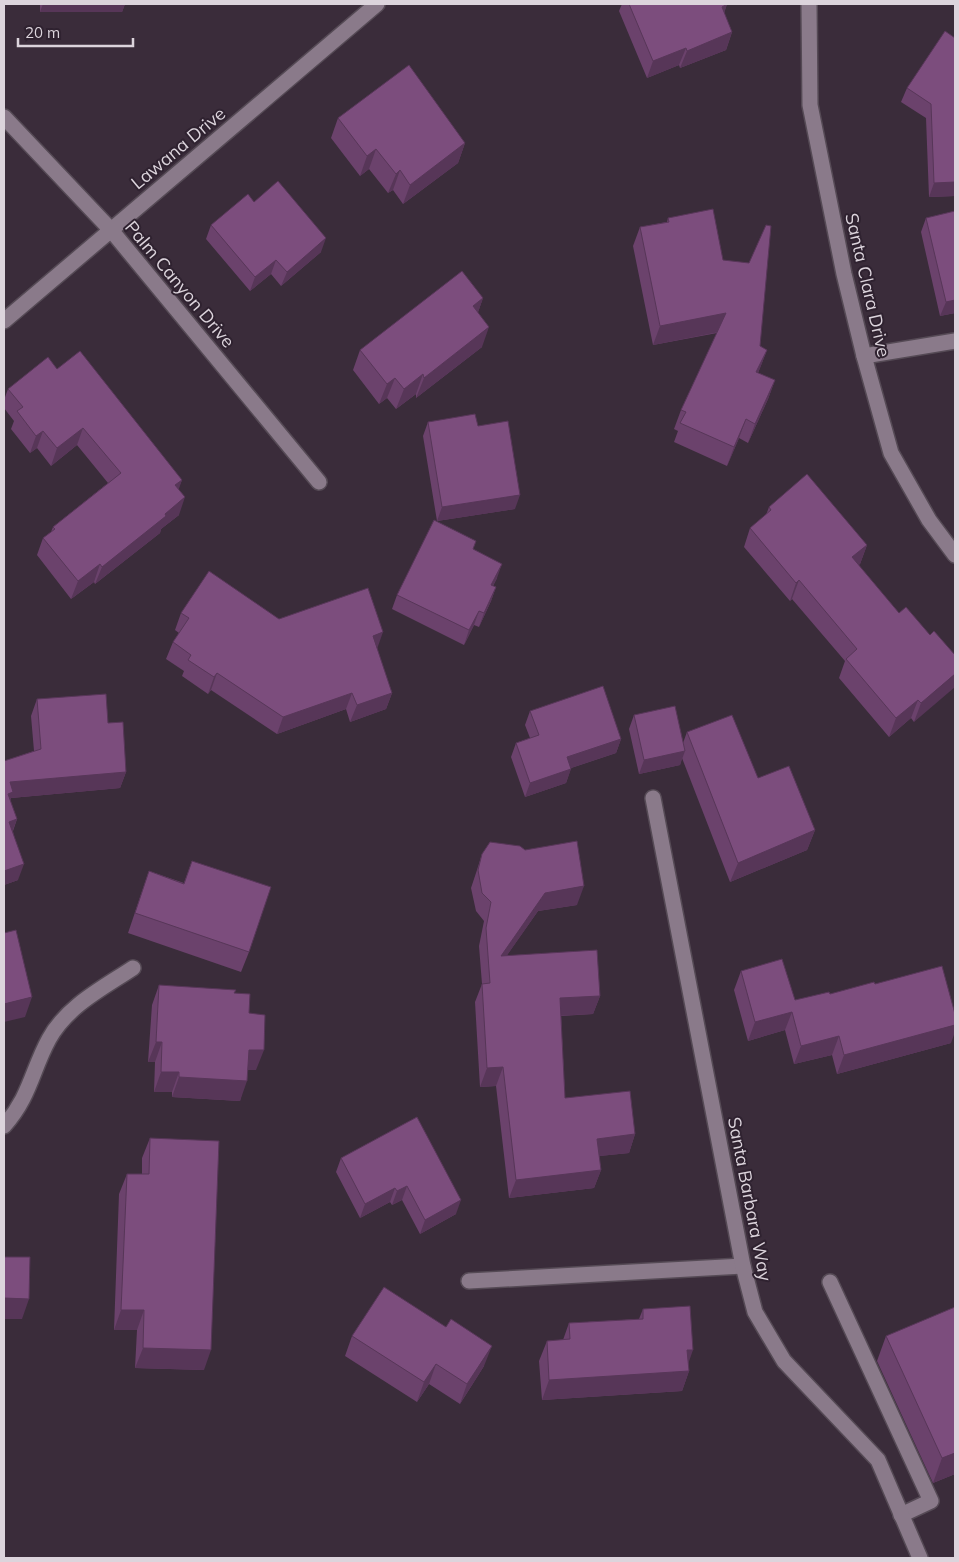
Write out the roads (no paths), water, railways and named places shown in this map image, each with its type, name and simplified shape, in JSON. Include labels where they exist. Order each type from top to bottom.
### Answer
[{"type":"street","name":"Lawana Drive","points":[[4,321],[377,4]]},
{"type":"street","name":"Santa Clara Drive","points":[[809,4],[810,105],[844,274],[864,356],[891,453],[929,520],[955,555]]},
{"type":"street","name":"Palm Canyon Drive","points":[[4,117],[111,230],[319,482]]},
{"type":"street","points":[[864,356],[955,341]]},
{"type":"street","name":"Santa Barbara Way","points":[[653,798],[743,1266],[755,1312],[784,1361],[878,1460],[920,1558]]},
{"type":"street","points":[[4,1126],[14,1115],[30,1087],[49,1039],[65,1016],[133,968]]},
{"type":"street","points":[[469,1281],[743,1266]]},
{"type":"street","points":[[830,1282],[931,1502],[901,1515]]}]
